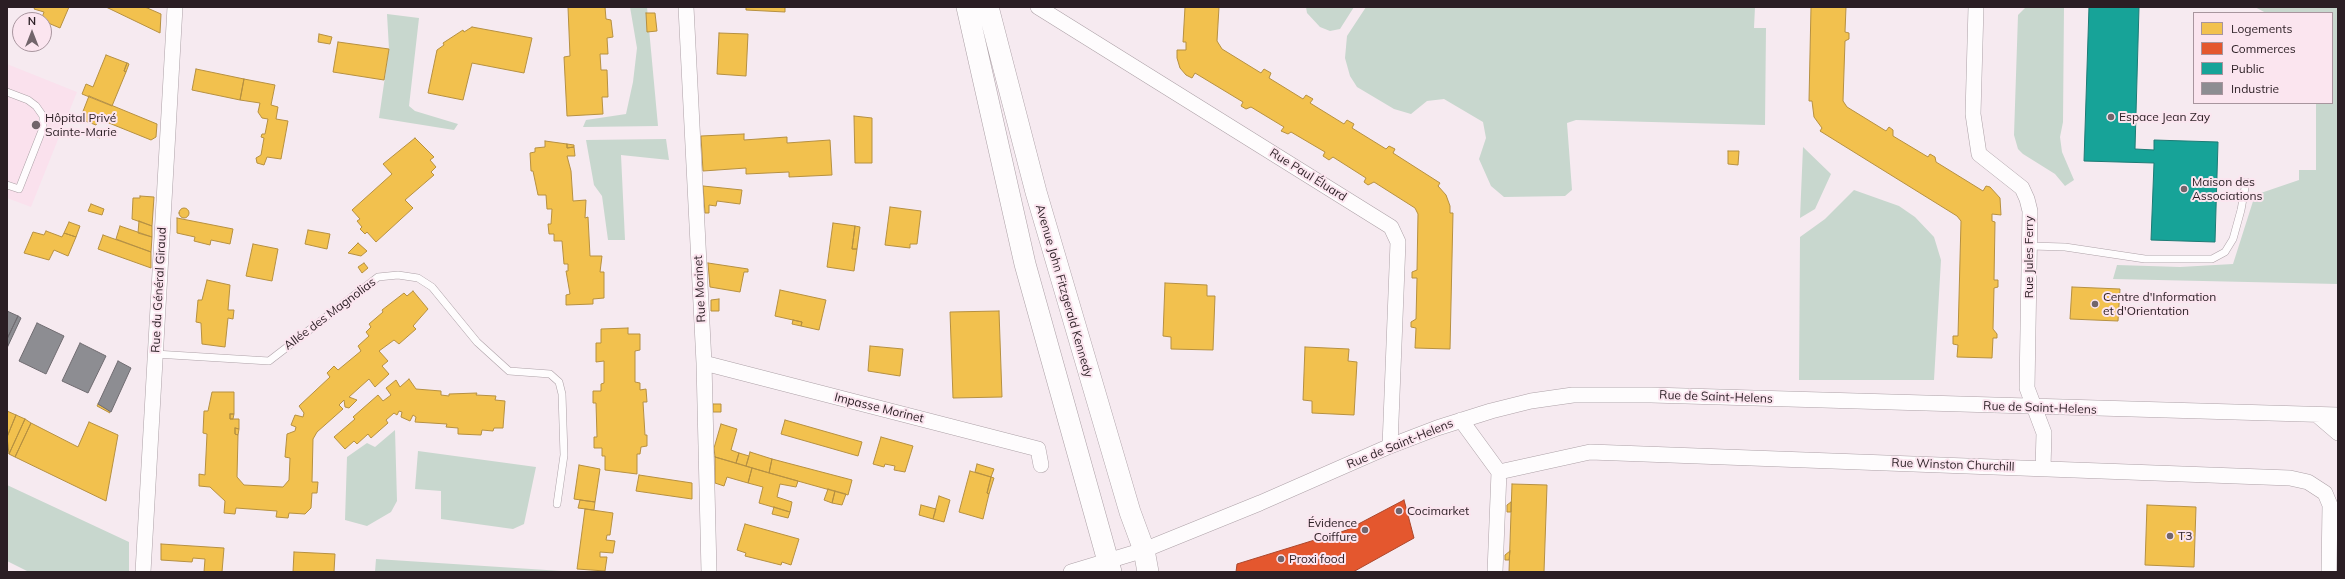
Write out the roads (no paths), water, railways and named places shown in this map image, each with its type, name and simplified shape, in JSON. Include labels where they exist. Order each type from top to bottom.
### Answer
[{"type":"main road","points":[[967,7],[1025,264],[1109,566]]},
{"type":"main road","name":"Avenue John Fitzgerald Kennedy","points":[[988,7],[1036,192],[1079,344],[1130,512],[1144,550],[1148,572]]},
{"type":"street","name":"Rue du Général Giraud","points":[[143,572],[175,7]]},
{"type":"street","name":"Rue Morinet","points":[[686,7],[704,363],[709,572]]},
{"type":"street","name":"Rue Paul Éluard","points":[[1038,7],[1391,227],[1398,242],[1390,446]]},
{"type":"street","name":"Rue Jules Ferry","points":[[1976,7],[1973,114],[1979,154],[2022,188],[2027,199],[2030,246],[2027,388],[2044,433],[2044,468]]},
{"type":"street","name":"Impasse Morinet","points":[[704,363],[1038,448],[1041,465]]},
{"type":"street","name":"Rue de Saint-Helens","points":[[1071,572],[1109,566],[1390,446],[1461,420],[1531,401],[1581,395],[2338,416]]},
{"type":"street","name":"Rue de Saint-Helens","points":[[2318,415],[2338,406]]},
{"type":"street","points":[[2318,415],[2338,433]]},
{"type":"street","points":[[1461,420],[1499,472],[1495,572]]},
{"type":"street","name":"Rue Winston Churchill","points":[[1499,472],[1590,452],[2290,478],[2308,482],[2325,493],[2330,505],[2328,572]]},
{"type":"lane","points":[[7,92],[28,100],[36,106],[43,116],[43,128],[19,189],[7,185]]},
{"type":"lane","points":[[2030,246],[2065,247],[2146,259],[2212,259],[2225,252],[2233,239],[2241,210],[2246,182]]},
{"type":"lane","name":"Allée des Magnolias","points":[[155,354],[269,361],[378,277],[398,275],[418,278],[432,287],[477,342],[509,371],[550,374],[560,382],[562,394],[564,455],[557,504]]},
{"type":"place","name":"Espace Jean Zay","points":[[2111,117]]},
{"type":"place","name":"Hôpital Privé Sainte-Marie","points":[[36,125]]},
{"type":"place","name":"Maison des Associations","points":[[2184,189]]},
{"type":"place","name":"Centre d'Information et d'Orientation","points":[[2095,304]]},
{"type":"place","name":"Cocimarket","points":[[1399,511]]},
{"type":"place","name":"Évidence Coiffure","points":[[1365,530]]},
{"type":"place","name":"T3","points":[[2170,536]]},
{"type":"place","name":"Proxi food","points":[[1281,559]]}]
